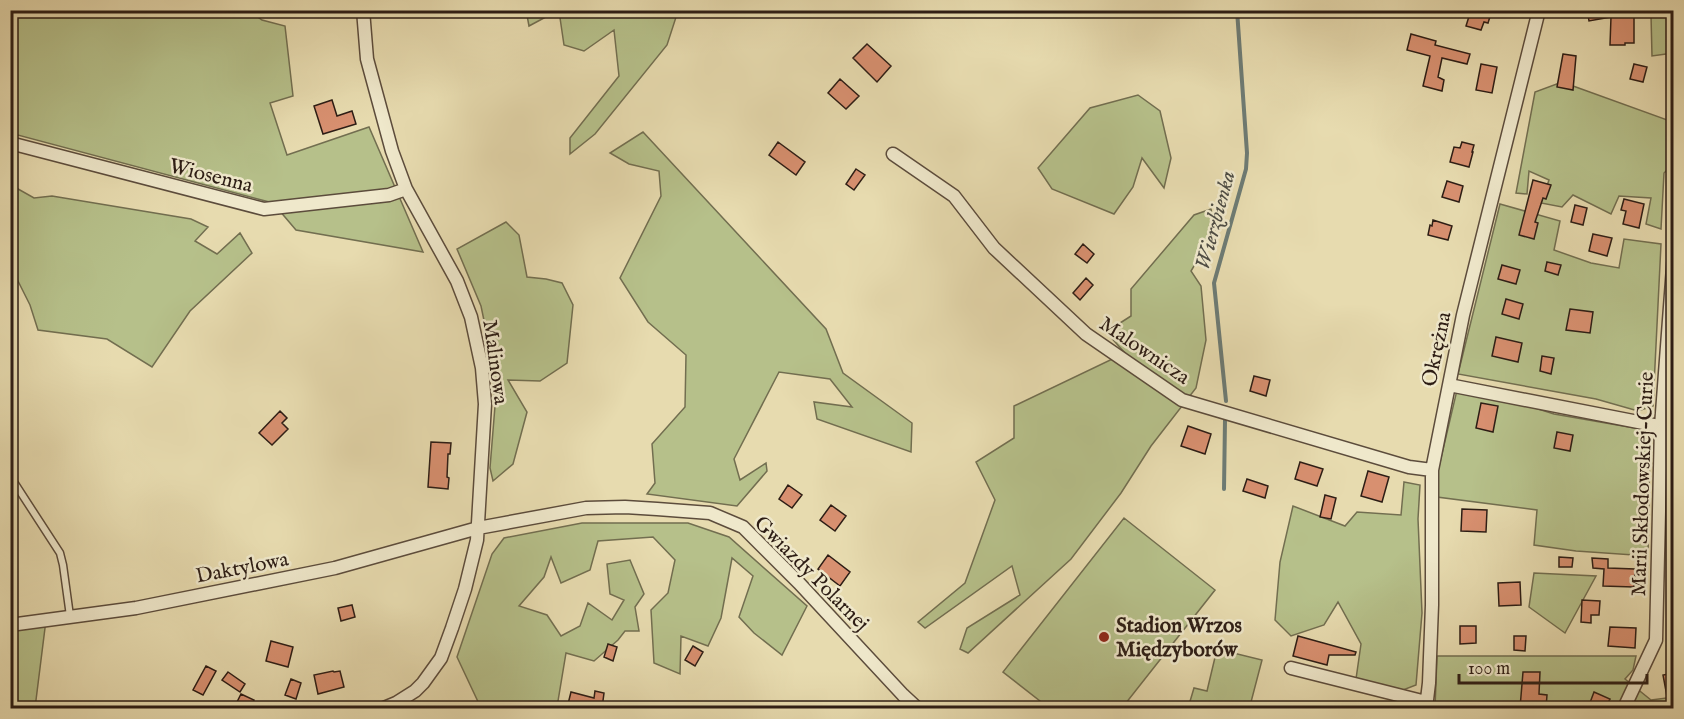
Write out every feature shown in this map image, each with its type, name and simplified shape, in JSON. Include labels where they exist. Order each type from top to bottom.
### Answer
[{"type":"street","name":"Malinowa","points":[[363,10],[367,59],[392,151],[406,189],[457,281],[471,317],[482,368],[485,404],[477,540],[465,589],[441,658],[415,691],[396,704],[384,708]]},
{"type":"street","name":"Okrężna","points":[[1291,668],[1426,705],[1432,606],[1432,470],[1463,315],[1539,10]]},
{"type":"street","name":"Wiosenna","points":[[10,143],[264,208],[389,195],[406,189]]},
{"type":"street","name":"Malownicza","points":[[893,154],[950,192],[994,248],[1078,327],[1182,400],[1409,467],[1432,470]]},
{"type":"street","name":"Marii Skłodowskiej-Curie","points":[[1624,708],[1656,640],[1674,254]]},
{"type":"street","points":[[1449,385],[1667,428]]},
{"type":"street","name":"Gwiazdy Polarnej","points":[[478,528],[586,508],[625,507],[710,513],[743,527],[917,708]]},
{"type":"street","name":"Daktylowa","points":[[10,625],[136,608],[334,568],[478,528]]},
{"type":"lane","points":[[10,476],[60,553],[70,617]]},
{"type":"green space","points":[[526,10],[557,10],[557,11],[529,26]]},
{"type":"green space","points":[[1656,10],[1673,11],[1673,53],[1652,56],[1651,15]]},
{"type":"green space","points":[[11,11],[249,11],[262,20],[285,26],[293,96],[270,103],[287,155],[369,127],[423,252],[296,230],[273,203],[18,135],[11,144]]},
{"type":"green space","points":[[559,11],[678,11],[667,45],[595,134],[570,154],[570,138],[619,76],[614,30],[584,51],[564,45]]},
{"type":"green space","points":[[1562,82],[1667,120],[1673,115],[1673,164],[1664,173],[1661,229],[1646,224],[1651,198],[1619,196],[1611,214],[1573,195],[1562,207],[1541,203],[1549,180],[1529,171],[1527,194],[1516,193],[1535,92]]},
{"type":"green space","points":[[1138,95],[1160,111],[1171,158],[1164,188],[1142,158],[1133,187],[1114,214],[1052,189],[1038,168],[1090,108]]},
{"type":"green space","points":[[643,132],[826,329],[843,373],[912,423],[911,452],[817,419],[814,402],[852,407],[830,379],[779,372],[734,459],[740,480],[766,463],[767,471],[737,506],[647,494],[655,483],[652,444],[685,407],[686,355],[648,322],[620,278],[661,196],[659,171],[629,164],[610,153]]},
{"type":"green space","points":[[11,185],[34,198],[52,196],[191,219],[208,227],[195,241],[217,254],[240,233],[252,253],[190,311],[152,367],[107,339],[38,330],[30,305],[11,267]]},
{"type":"green space","points":[[1500,204],[1560,221],[1554,250],[1591,263],[1619,268],[1624,239],[1661,244],[1653,406],[1638,411],[1596,399],[1458,374]]},
{"type":"green space","points":[[1211,209],[1215,231],[1191,271],[1201,286],[1206,340],[1196,388],[1151,446],[1121,493],[1071,559],[968,653],[960,649],[967,628],[1020,595],[1012,566],[925,628],[918,622],[965,583],[995,500],[976,462],[1014,438],[1014,406],[1125,353],[1106,332],[1131,316],[1131,289],[1194,215]]},
{"type":"green space","points":[[506,222],[519,235],[527,277],[562,283],[573,305],[567,363],[540,381],[508,380],[527,412],[513,464],[493,481],[490,468],[495,406],[492,359],[481,306],[457,249]]},
{"type":"green space","points":[[1457,390],[1507,399],[1554,414],[1646,430],[1650,436],[1648,556],[1576,551],[1534,545],[1537,510],[1437,497],[1437,475]]},
{"type":"green space","points":[[1404,482],[1420,485],[1418,519],[1422,613],[1416,685],[1403,690],[1356,679],[1361,644],[1338,602],[1324,625],[1291,636],[1275,620],[1280,562],[1293,506],[1345,526],[1357,512],[1401,515]]},
{"type":"green space","points":[[1124,518],[1215,590],[1122,708],[1049,708],[1003,672]]},
{"type":"green space","points":[[582,523],[688,523],[729,537],[807,606],[782,655],[754,633],[739,617],[753,576],[732,558],[721,618],[708,646],[681,636],[680,674],[654,663],[651,610],[668,593],[675,560],[653,537],[598,541],[590,570],[561,583],[551,557],[544,577],[519,606],[547,615],[561,636],[580,626],[588,603],[612,620],[624,600],[610,594],[607,564],[630,560],[644,594],[635,607],[639,631],[625,631],[594,661],[566,653],[558,708],[481,708],[457,657],[492,554],[504,538]]},
{"type":"green space","points":[[1534,573],[1596,576],[1565,633],[1529,607]]},
{"type":"green space","points":[[46,620],[35,708],[11,708],[11,626]]},
{"type":"green space","points":[[1217,649],[1262,660],[1251,702],[1272,708],[1188,708],[1194,688],[1207,691]]},
{"type":"green space","points":[[1437,656],[1636,656],[1633,670],[1625,679],[1651,700],[1674,697],[1673,708],[1435,708]]},
{"type":"building","points":[[1471,10],[1492,10],[1488,23],[1484,22],[1481,30],[1466,26]]},
{"type":"building","points":[[1587,10],[1617,10],[1618,16],[1634,17],[1634,43],[1610,45],[1611,17],[1589,21]]},
{"type":"building","points":[[1411,34],[1436,41],[1435,45],[1470,54],[1467,64],[1442,58],[1438,77],[1444,80],[1442,91],[1423,86],[1430,56],[1407,50]]},
{"type":"building","points":[[867,44],[891,66],[877,82],[853,58]]},
{"type":"building","points":[[1563,54],[1576,56],[1573,90],[1557,87]]},
{"type":"building","points":[[1481,64],[1497,67],[1492,93],[1476,90]]},
{"type":"building","points":[[1634,64],[1647,67],[1643,82],[1630,79]]},
{"type":"building","points":[[840,79],[859,96],[846,109],[828,93]]},
{"type":"building","points":[[332,100],[337,116],[352,111],[356,124],[323,134],[314,106]]},
{"type":"building","points":[[778,142],[805,162],[796,175],[769,155]]},
{"type":"building","points":[[1462,142],[1474,145],[1469,167],[1450,162],[1454,147],[1460,148]]},
{"type":"building","points":[[856,169],[865,175],[854,190],[846,184]]},
{"type":"building","points":[[1533,180],[1551,185],[1546,199],[1543,198],[1535,222],[1538,223],[1534,239],[1519,235]]},
{"type":"building","points":[[1447,181],[1463,186],[1459,202],[1442,197]]},
{"type":"building","points":[[1624,199],[1644,204],[1639,228],[1623,224],[1626,211],[1621,210]]},
{"type":"building","points":[[1575,205],[1587,208],[1583,225],[1571,222]]},
{"type":"building","points":[[1433,220],[1452,226],[1448,240],[1428,235]]},
{"type":"building","points":[[1593,234],[1612,238],[1607,256],[1589,251]]},
{"type":"building","points":[[1083,244],[1094,254],[1087,263],[1075,254]]},
{"type":"building","points":[[1547,262],[1561,265],[1558,275],[1545,271]]},
{"type":"building","points":[[1502,265],[1520,270],[1516,284],[1498,279]]},
{"type":"building","points":[[1086,278],[1093,285],[1080,300],[1073,293]]},
{"type":"building","points":[[1506,299],[1523,304],[1519,319],[1502,314]]},
{"type":"building","points":[[1570,309],[1593,312],[1590,333],[1566,330]]},
{"type":"building","points":[[1496,337],[1522,343],[1518,362],[1492,356]]},
{"type":"building","points":[[1542,356],[1554,358],[1551,374],[1540,371]]},
{"type":"building","points":[[1254,376],[1270,380],[1266,396],[1250,391]]},
{"type":"building","points":[[1481,403],[1498,406],[1493,432],[1476,428]]},
{"type":"building","points":[[280,411],[287,418],[282,423],[288,429],[272,445],[259,433]]},
{"type":"building","points":[[1188,426],[1211,434],[1205,454],[1181,446]]},
{"type":"building","points":[[1557,432],[1573,435],[1570,451],[1554,448]]},
{"type":"building","points":[[431,442],[451,443],[450,454],[448,454],[448,489],[428,487]]},
{"type":"building","points":[[1300,462],[1323,469],[1317,486],[1295,479]]},
{"type":"building","points":[[1368,471],[1389,477],[1382,502],[1361,496]]},
{"type":"building","points":[[1247,479],[1268,486],[1265,498],[1243,491]]},
{"type":"building","points":[[788,485],[802,495],[792,508],[779,499]]},
{"type":"building","points":[[1325,495],[1336,498],[1331,519],[1320,517]]},
{"type":"building","points":[[831,505],[846,516],[835,531],[820,520]]},
{"type":"building","points":[[1462,509],[1487,510],[1486,532],[1461,531]]},
{"type":"building","points":[[828,555],[850,572],[840,586],[818,569]]},
{"type":"building","points":[[1559,557],[1573,558],[1572,567],[1559,567]]},
{"type":"building","points":[[1592,558],[1608,559],[1608,568],[1635,569],[1634,587],[1603,586],[1604,569],[1593,568]]},
{"type":"building","points":[[1520,582],[1521,605],[1499,606],[1498,583]]},
{"type":"building","points":[[1582,600],[1600,601],[1599,615],[1591,615],[1591,623],[1581,622]]},
{"type":"building","points":[[352,605],[355,617],[341,621],[338,608]]},
{"type":"building","points":[[1460,626],[1476,626],[1476,643],[1460,644]]},
{"type":"building","points":[[1610,627],[1636,628],[1635,648],[1608,646]]},
{"type":"building","points":[[1298,636],[1356,652],[1355,655],[1329,655],[1327,665],[1293,656]]},
{"type":"building","points":[[1514,636],[1526,636],[1525,651],[1514,650]]},
{"type":"building","points":[[271,641],[293,647],[288,667],[266,661]]},
{"type":"building","points":[[608,644],[617,647],[613,661],[604,657]]},
{"type":"building","points":[[693,646],[703,652],[695,666],[685,660]]},
{"type":"building","points":[[206,666],[216,671],[203,695],[193,690]]},
{"type":"building","points":[[340,671],[344,687],[318,694],[314,675]]},
{"type":"building","points":[[228,672],[245,684],[240,692],[222,680]]},
{"type":"building","points":[[1523,672],[1540,672],[1539,694],[1547,695],[1546,708],[1520,708]]},
{"type":"building","points":[[1674,673],[1674,702],[1668,702],[1663,675]]},
{"type":"building","points":[[291,679],[301,683],[296,699],[285,695]]},
{"type":"building","points":[[595,691],[604,693],[602,708],[567,708],[571,692],[594,698]]},
{"type":"building","points":[[1594,692],[1610,699],[1605,708],[1588,708]]},
{"type":"building","points":[[241,694],[254,700],[250,708],[234,708]]},
{"type":"waterway","name":"Wierzbienka","points":[[1226,401],[1214,283],[1246,169],[1247,153],[1237,10]]},
{"type":"waterway","name":"Wierzbienka","points":[[1224,489],[1225,420]]},
{"type":"place","name":"Stadion Wrzos Międzyborów","points":[[1104,637]]}]
